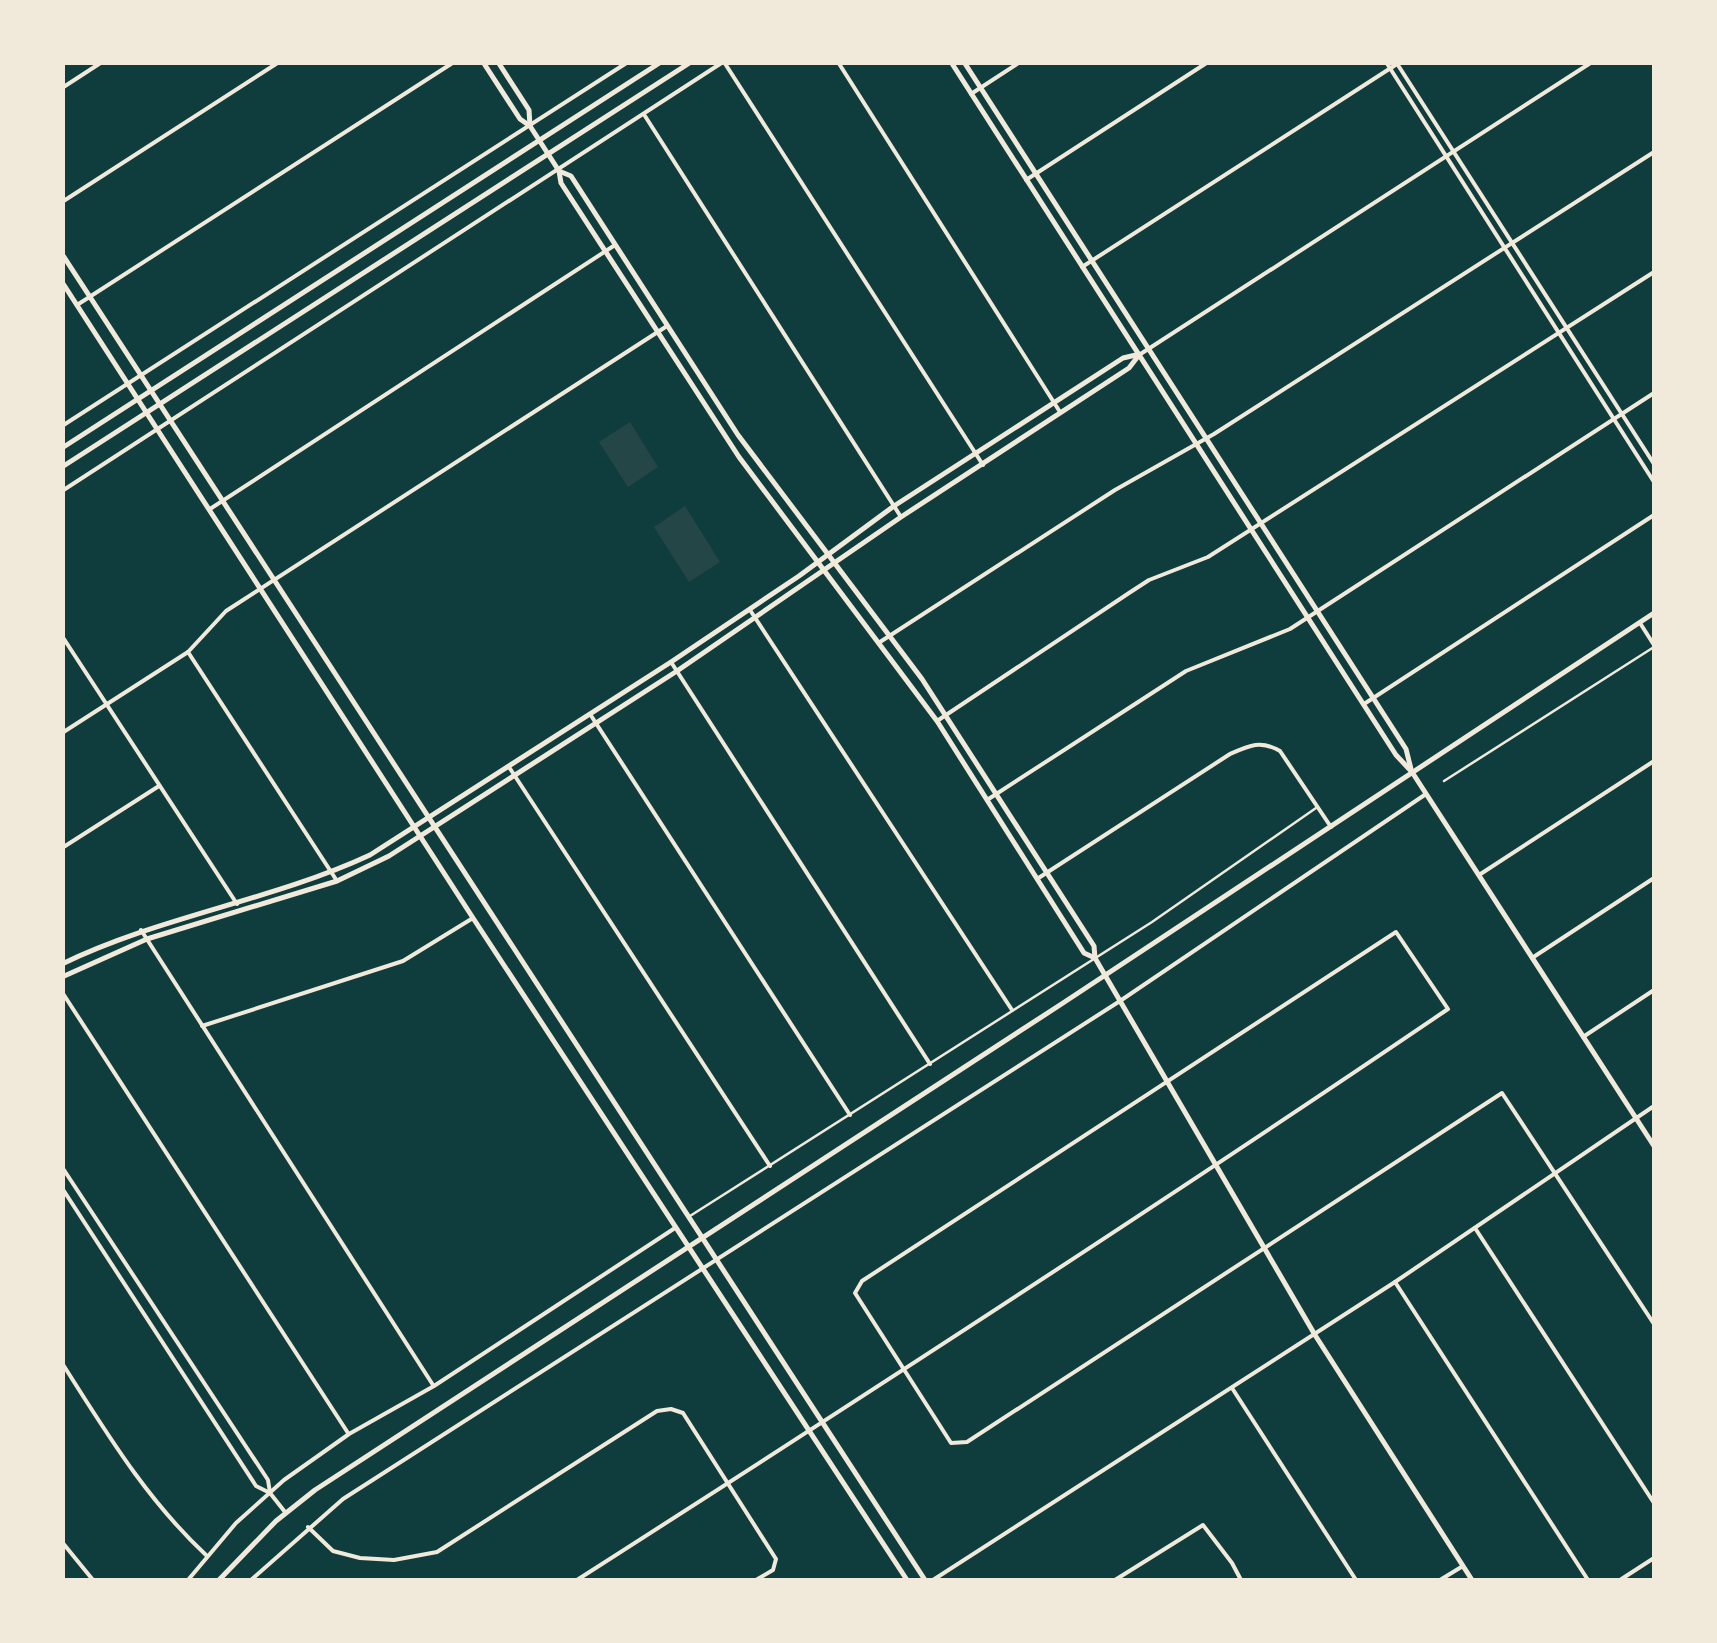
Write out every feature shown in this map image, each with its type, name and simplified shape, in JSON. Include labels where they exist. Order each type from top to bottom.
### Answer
[{"type":"street","points":[[62,88],[102,62]]},
{"type":"street","points":[[62,202],[279,62]]},
{"type":"street","points":[[77,304],[454,62]]},
{"type":"street","points":[[483,62],[520,119],[530,126],[559,171],[562,183],[739,456],[937,721],[1084,954],[1095,958]]},
{"type":"street","points":[[498,62],[529,110],[530,126]]},
{"type":"street","points":[[612,62],[617,70]]},
{"type":"street","points":[[62,426],[628,62]]},
{"type":"street","points":[[62,448],[661,62]]},
{"type":"street","points":[[62,468],[691,62]]},
{"type":"street","points":[[62,490],[724,62],[982,465]]},
{"type":"street","points":[[838,62],[1060,412]]},
{"type":"street","points":[[950,62],[1396,755],[1412,772],[1654,1146]]},
{"type":"street","points":[[964,62],[1406,749],[1412,772]]},
{"type":"street","points":[[971,94],[1020,62]]},
{"type":"street","points":[[1026,180],[1208,62]]},
{"type":"street","points":[[1386,62],[1654,482]]},
{"type":"street","points":[[62,964],[142,930],[332,872],[370,855],[750,610],[975,453],[1123,358],[1148,348],[1592,62]]},
{"type":"street","points":[[1082,267],[1397,63],[1654,464]]},
{"type":"street","points":[[644,115],[901,516]]},
{"type":"street","points":[[880,642],[1654,152]]},
{"type":"street","points":[[559,171],[571,176],[738,435],[946,714],[1094,946],[1095,958],[1315,1335],[1472,1580]]},
{"type":"street","points":[[210,509],[615,245]]},
{"type":"street","points":[[62,254],[925,1580]]},
{"type":"street","points":[[937,721],[1128,593],[1149,580],[1208,558],[1654,272]]},
{"type":"street","points":[[62,282],[472,918],[907,1580]]},
{"type":"street","points":[[62,733],[188,652],[216,619],[260,589],[667,326]]},
{"type":"street","points":[[62,977],[147,939],[364,870],[677,671],[901,516],[1129,368],[1138,354]]},
{"type":"street","points":[[987,800],[1186,670],[1266,641],[1308,618],[1654,393]]},
{"type":"street","points":[[1364,704],[1654,515]]},
{"type":"street","points":[[750,610],[1012,1010]]},
{"type":"street","points":[[219,1580],[314,1490],[1654,613]]},
{"type":"street","points":[[1640,623],[1654,646]]},
{"type":"street","points":[[62,636],[241,910]]},
{"type":"street","points":[[188,652],[337,881]]},
{"type":"street","points":[[311,668],[326,659]]},
{"type":"street","points":[[671,662],[930,1064]]},
{"type":"street","points":[[590,714],[850,1115]]},
{"type":"street","points":[[363,747],[377,737]]},
{"type":"street","points":[[1037,879],[1255,743],[1280,751],[1331,827]]},
{"type":"street","points":[[1479,875],[1654,761]]},
{"type":"street","points":[[509,766],[770,1166]]},
{"type":"street","points":[[62,848],[160,785]]},
{"type":"street","points":[[251,1580],[343,1500],[1120,1001],[1426,794]]},
{"type":"street","points":[[1532,958],[1654,878]]},
{"type":"street","points":[[202,1026],[403,961],[472,918]]},
{"type":"street","points":[[142,930],[434,1386]]},
{"type":"street","points":[[577,1580],[822,1420],[902,1370],[1216,1167],[1448,1009],[1396,932],[862,1281],[856,1293],[902,1370],[951,1442],[966,1442],[1502,1092],[1654,1324]]},
{"type":"street","points":[[1583,1037],[1654,990]]},
{"type":"street","points":[[62,992],[349,1434]]},
{"type":"street","points":[[933,1580],[1315,1335],[1654,1106]]},
{"type":"street","points":[[62,1167],[286,1513]]},
{"type":"street","points":[[62,1188],[256,1486],[270,1492]]},
{"type":"street","points":[[188,1580],[206,1556],[270,1492],[349,1434],[434,1386],[675,1228]]},
{"type":"street","points":[[1474,1228],[1654,1503]]},
{"type":"street","points":[[113,1268],[124,1261]]},
{"type":"street","points":[[1395,1282],[1588,1580]]},
{"type":"street","points":[[62,1363],[138,1482],[174,1526],[206,1556]]},
{"type":"street","points":[[1232,1388],[1356,1580]]},
{"type":"street","points":[[308,1528],[334,1551],[360,1558],[394,1560],[437,1552],[657,1411],[671,1409],[683,1413],[776,1559],[773,1570],[756,1580]]},
{"type":"street","points":[[1115,1580],[1202,1525],[1241,1580]]},
{"type":"street","points":[[62,1542],[93,1580]]},
{"type":"street","points":[[1620,1580],[1654,1558]]},
{"type":"street","points":[[1440,1580],[1463,1566]]},
{"type":"street","points":[[80,1580],[87,1575]]},
{"type":"lane","points":[[1444,780],[1654,646]]},
{"type":"lane","points":[[689,1217],[1095,958],[1318,807]]},
{"type":"shaded area","points":[[630,422],[658,467],[628,487],[599,442]]},
{"type":"shaded area","points":[[685,506],[720,562],[689,582],[654,527]]}]
